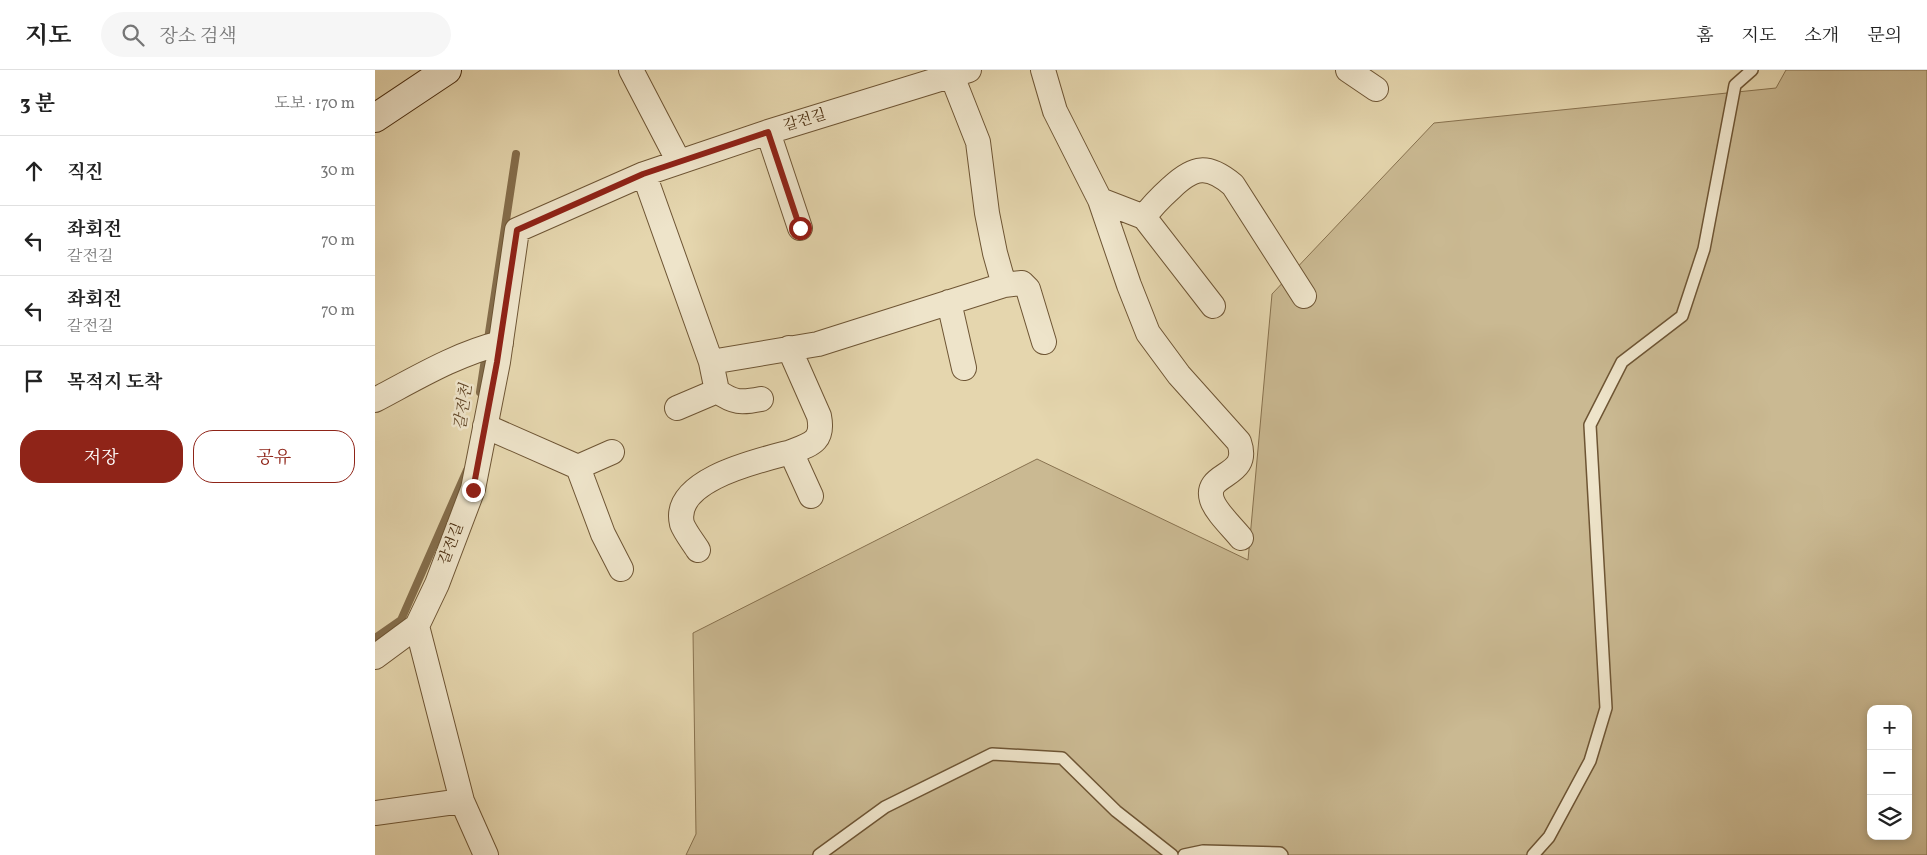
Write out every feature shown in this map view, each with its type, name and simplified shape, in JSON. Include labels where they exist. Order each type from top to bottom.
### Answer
[{"type":"main road","points":[[375,118],[447,70]]},
{"type":"street","points":[[631,70],[679,162]]},
{"type":"street","points":[[1043,70],[1055,111],[1100,200],[1129,285],[1148,333],[1179,375],[1239,442],[1243,452],[1239,465],[1216,481],[1211,494],[1217,508],[1241,538]]},
{"type":"street","points":[[1348,70],[1375,89]]},
{"type":"street","points":[[960,73],[978,142],[987,213],[1003,285]]},
{"type":"street","name":"갈전길","points":[[375,658],[417,626],[437,584],[473,490],[517,230],[643,174],[768,132],[960,73]]},
{"type":"street","points":[[768,132],[800,228]]},
{"type":"street","points":[[1143,217],[1159,199],[1189,173],[1200,170],[1211,171],[1223,176],[1233,185],[1305,296]]},
{"type":"street","points":[[643,174],[711,362],[717,391],[729,400],[744,403],[761,399]]},
{"type":"street","points":[[1100,200],[1143,217],[1213,306]]},
{"type":"street","points":[[711,362],[818,344],[1003,285],[1022,283],[1027,289],[1044,342]]},
{"type":"street","points":[[949,302],[964,368]]},
{"type":"street","points":[[375,400],[432,370],[499,343]]},
{"type":"street","points":[[698,550],[683,524],[682,511],[686,499],[708,481],[725,472],[806,447],[817,440],[821,428],[819,416],[789,348]]},
{"type":"street","points":[[677,408],[717,391]]},
{"type":"street","points":[[485,426],[578,467],[603,534],[621,569]]},
{"type":"street","points":[[578,467],[612,452]]},
{"type":"street","points":[[791,452],[811,496]]},
{"type":"street","points":[[417,626],[462,801],[486,855]]},
{"type":"street","points":[[375,813],[462,801]]},
{"type":"lane","points":[[1533,855],[1549,837],[1590,761],[1607,708],[1590,425],[1622,362],[1682,316],[1704,250],[1735,85],[1752,70]]},
{"type":"lane","points":[[819,855],[885,806],[992,754],[1062,758],[1116,811],[1172,855]]},
{"type":"lane","points":[[1184,855],[1203,851],[1280,852],[1282,855]]},
{"type":"shaded area","points":[[1786,70],[1927,70],[1927,855],[686,855],[696,834],[693,633],[1037,459],[1248,560],[1272,294],[1434,123],[1776,88]]},
{"type":"waterway","name":"갈전천","points":[[480,392],[516,154]]},
{"type":"waterway","name":"갈전천","points":[[375,638],[401,620],[467,470]]},
{"type":"route","points":[[473,490],[497,362],[517,230],[643,174],[768,132],[800,228]]}]
